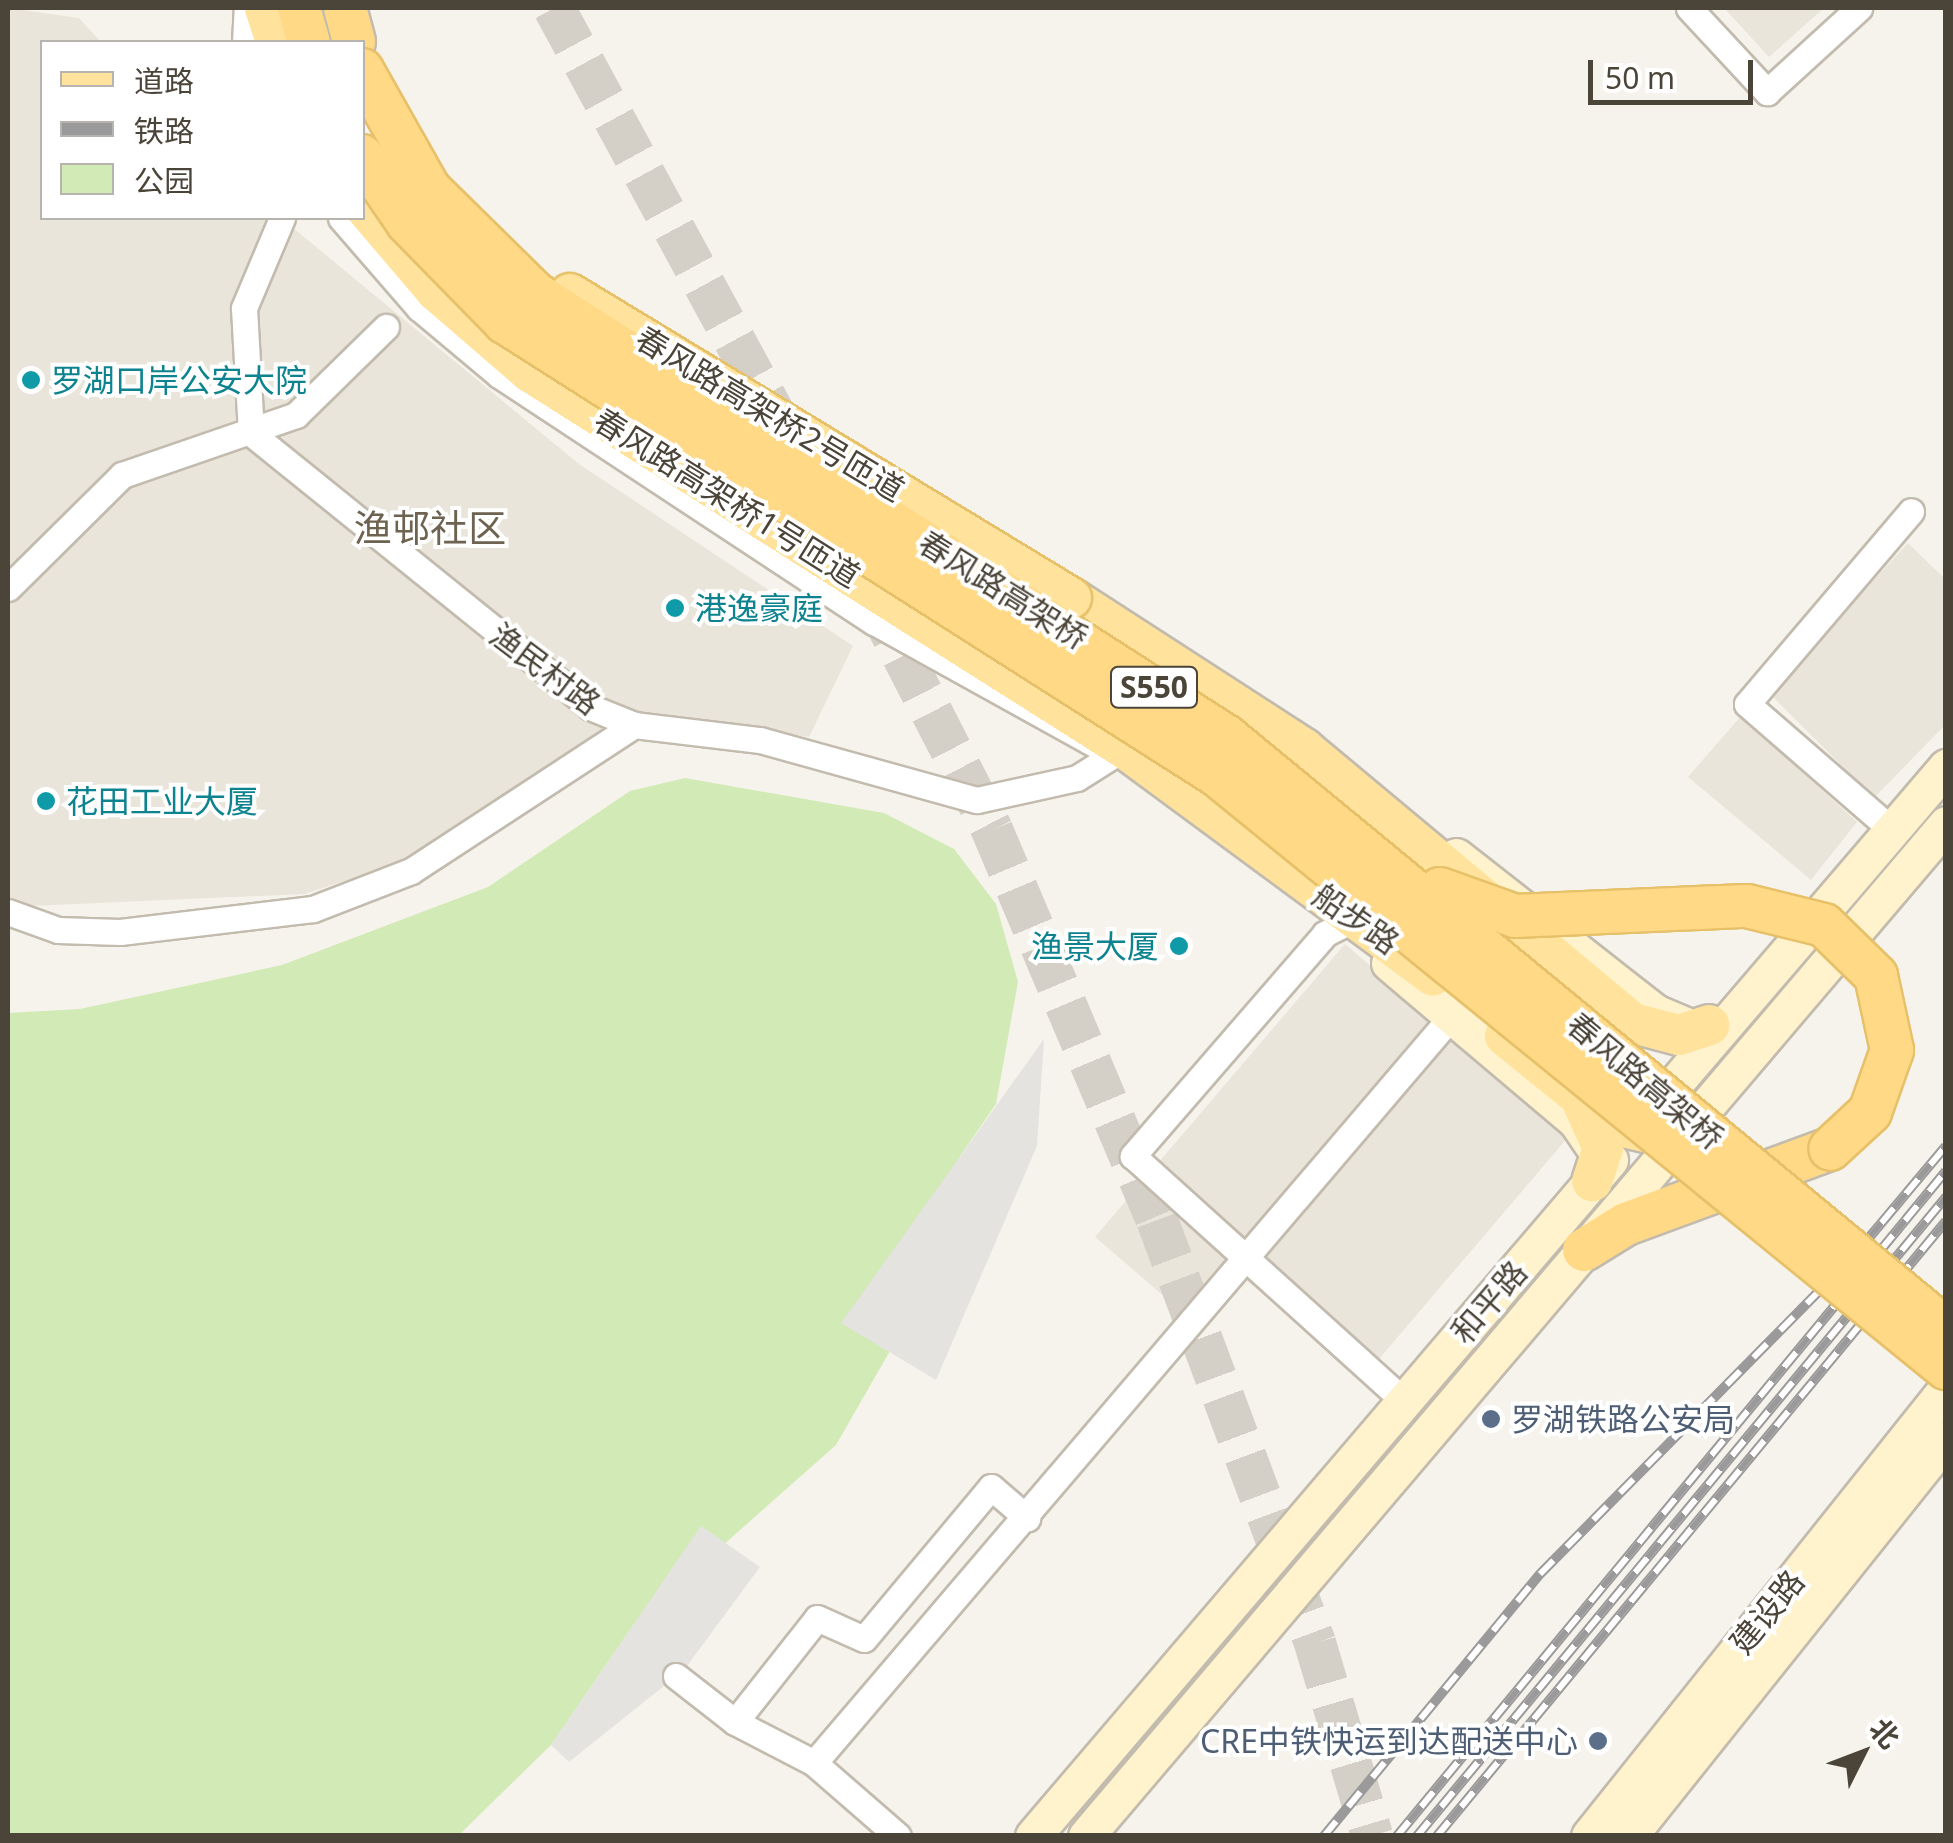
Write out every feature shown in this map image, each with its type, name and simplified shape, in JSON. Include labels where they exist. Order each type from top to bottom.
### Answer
[{"type":"highway","points":[[345,8],[353,40]]},
{"type":"highway","name":"春风路高架桥","points":[[365,76],[404,154],[454,217],[582,328],[1134,673],[1362,841],[1946,1329]]},
{"type":"highway","name":"春风路高架桥","points":[[365,160],[408,223],[505,322],[1232,786],[1946,1368]]},
{"type":"highway","points":[[1362,841],[1489,912],[1747,906],[1824,924],[1876,976],[1892,1050],[1870,1112],[1830,1149],[1626,1224],[1584,1250]]},
{"type":"main road","points":[[264,8],[297,30]]},
{"type":"main road","name":"春风路高架桥1号匝道","points":[[365,208],[436,291],[530,372],[1128,750]]},
{"type":"main road","name":"春风路高架桥2号匝道","points":[[454,217],[530,273],[1191,672]]},
{"type":"main road","points":[[1191,672],[1513,894],[1667,1020],[1709,1025]]},
{"type":"main road","name":"船步路","points":[[1128,750],[1354,920],[1404,952],[1578,1096],[1634,1132]]},
{"type":"main road","name":"和平路","points":[[1033,1836],[1946,768]]},
{"type":"main road","points":[[1339,777],[1596,994],[1664,1034],[1709,1025],[1750,996]]},
{"type":"main road","name":"和平路","points":[[1086,1836],[1946,824]]},
{"type":"main road","points":[[1404,952],[1390,926],[1400,894],[1428,876],[1464,882]]},
{"type":"main road","points":[[1354,920],[1451,1017],[1584,1129],[1596,1156],[1592,1181]]},
{"type":"main road","points":[[1536,1062],[1577,1073],[1603,1058],[1612,1030],[1596,994]]},
{"type":"main road","points":[[1578,1096],[1600,1131],[1592,1181]]},
{"type":"main road","points":[[1634,1132],[1687,1128]]},
{"type":"main road","name":"建设路","points":[[1589,1836],[1946,1389]]},
{"type":"main road","name":"建设路","points":[[1630,1836],[1946,1439]]},
{"type":"street","points":[[245,40],[247,8]]},
{"type":"street","points":[[1689,8],[1767,92],[1859,8]]},
{"type":"street","points":[[251,432],[244,308],[281,220]]},
{"type":"street","points":[[343,220],[431,319],[536,400],[960,674],[1068,736],[1128,750]]},
{"type":"street","points":[[8,588],[122,475],[296,414],[386,328]]},
{"type":"street","name":"渔民村路","points":[[251,432],[569,692],[634,725],[760,740],[977,800],[1077,778],[1128,750],[1191,672]]},
{"type":"street","points":[[1892,830],[1748,704],[1911,511]]},
{"type":"street","points":[[8,912],[58,930],[120,932],[313,909],[411,872],[634,725]]},
{"type":"street","points":[[1354,920],[1325,934],[1134,1156],[1404,1402]]},
{"type":"street","points":[[814,1763],[1451,1017]]},
{"type":"street","points":[[735,1722],[817,1618],[864,1639],[991,1487],[1027,1518]]},
{"type":"street","points":[[676,1676],[735,1722],[814,1763],[898,1836]]},
{"type":"shaded area","points":[[8,8],[79,18],[99,40],[40,40],[40,220],[283,220],[579,464],[853,646],[809,737],[664,714],[501,795],[397,864],[304,894],[8,907]]},
{"type":"shaded area","points":[[1724,8],[1824,8],[1769,57]]},
{"type":"shaded area","points":[[1908,543],[1945,579],[1945,725],[1874,798],[1769,693]]},
{"type":"shaded area","points":[[1741,716],[1857,822],[1811,880],[1688,777]]},
{"type":"shaded area","points":[[1345,944],[1569,1136],[1362,1379],[1230,1266],[1187,1316],[1095,1237]]},
{"type":"shaded area","points":[[1044,1039],[1037,1146],[936,1380],[841,1323]]},
{"type":"shaded area","points":[[701,1526],[760,1567],[684,1670],[569,1762],[551,1745]]},
{"type":"green space","points":[[685,778],[884,813],[954,849],[996,904],[1018,982],[996,1104],[960,1156],[945,1255],[836,1445],[634,1624],[551,1745],[459,1835],[8,1835],[8,1013],[80,1009],[282,965],[488,887],[630,791]]},
{"type":"tunnel","points":[[554,8],[786,436]]},
{"type":"tunnel","points":[[874,600],[992,830],[1157,1220],[1315,1643],[1372,1836]]},
{"type":"railway","points":[[1324,1836],[1540,1574],[1857,1252],[1946,1146]]},
{"type":"railway","points":[[1397,1836],[1946,1171]]},
{"type":"railway","points":[[1417,1836],[1946,1197]]},
{"type":"railway","points":[[1437,1836],[1946,1221]]},
{"type":"place","name":"罗湖口岸公安大院","points":[[31,380]]},
{"type":"place","name":"港逸豪庭","points":[[675,608]]},
{"type":"place","name":"花田工业大厦","points":[[46,801]]},
{"type":"place","name":"渔景大厦","points":[[1179,946]]},
{"type":"place","name":"罗湖铁路公安局","points":[[1491,1419]]},
{"type":"place","name":"CRE中铁快运到达配送中心","points":[[1598,1741]]},
{"type":"district","name":"渔邨社区","points":[[430,528]]}]
